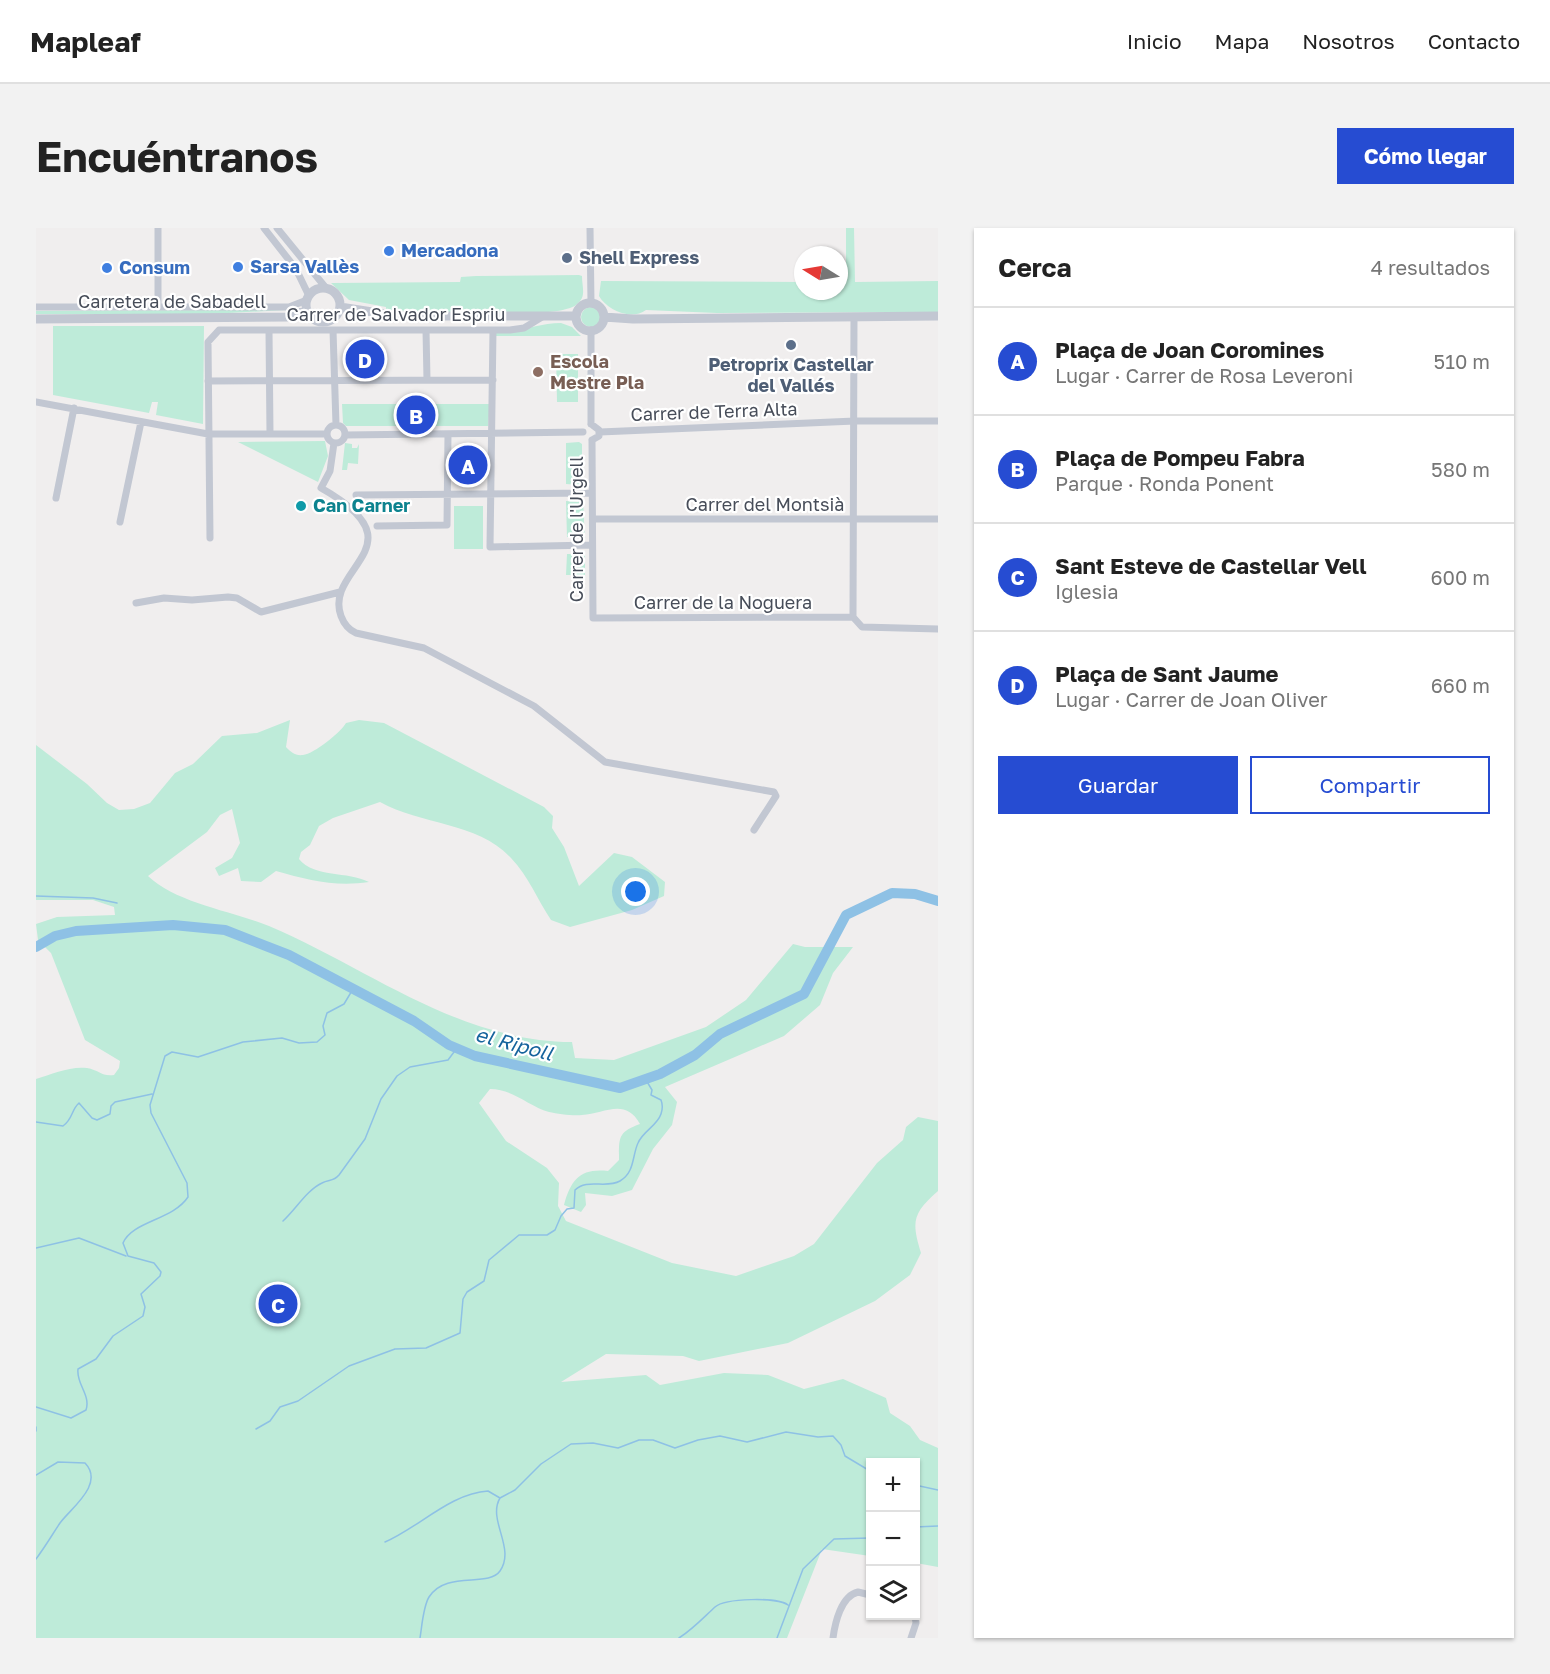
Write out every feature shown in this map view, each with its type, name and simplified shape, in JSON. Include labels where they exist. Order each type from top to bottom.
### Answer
[{"type":"street","points":[[158,228],[158,307]]},
{"type":"street","points":[[264,228],[296,269],[313,319],[323,322],[333,319],[340,307],[336,294],[326,288],[277,228]]},
{"type":"street","points":[[590,228],[591,303]]},
{"type":"street","points":[[36,307],[290,307],[308,302],[315,290],[326,288]]},
{"type":"street","name":"Carretera de Sabadell","points":[[36,319],[288,317],[308,302]]},
{"type":"street","points":[[591,303],[602,308],[604,317],[599,328],[591,330],[581,327],[576,316],[583,305],[591,303]]},
{"type":"street","points":[[340,307],[398,316],[576,316]]},
{"type":"street","points":[[604,317],[938,316]]},
{"type":"street","name":"Carrer de Salvador Espriu","points":[[208,381],[208,342],[219,330],[493,330],[524,328],[542,317]]},
{"type":"street","points":[[854,317],[853,617],[862,627],[938,629]]},
{"type":"street","points":[[333,330],[336,424]]},
{"type":"street","points":[[426,330],[427,380]]},
{"type":"street","points":[[493,330],[490,547],[592,545]]},
{"type":"street","points":[[591,330],[591,424]]},
{"type":"street","points":[[269,331],[270,434]]},
{"type":"street","points":[[210,538],[208,381],[493,380]]},
{"type":"street","points":[[36,402],[208,434],[327,434]]},
{"type":"street","points":[[57,498],[74,408]]},
{"type":"street","name":"Carrer de Terra Alta","points":[[600,432],[855,421],[938,421]]},
{"type":"street","points":[[120,522],[141,422]]},
{"type":"street","points":[[336,424],[343,428],[345,435],[340,442],[334,443],[330,441],[327,434],[330,426],[336,424]]},
{"type":"street","points":[[591,424],[597,426],[600,432],[597,438],[592,440],[586,439],[583,432],[584,427],[591,424]]},
{"type":"street","points":[[345,435],[583,432]]},
{"type":"street","points":[[377,526],[447,525],[448,434]]},
{"type":"street","name":"Carrer de l'Urgell","points":[[592,440],[593,618]]},
{"type":"street","points":[[334,443],[330,471],[321,488],[357,512],[366,536],[363,556],[340,592],[340,614],[351,631],[424,648],[534,706],[605,762],[774,792],[776,796],[772,804],[754,830]]},
{"type":"street","points":[[356,495],[592,493]]},
{"type":"street","name":"Carrer del Montsià","points":[[592,519],[938,519]]},
{"type":"street","points":[[136,603],[164,598],[192,600],[228,597],[237,598],[261,612],[340,592]]},
{"type":"street","name":"Carrer de la Noguera","points":[[593,618],[853,617]]},
{"type":"street","points":[[834,1638],[840,1612],[853,1593],[866,1595]]},
{"type":"street","points":[[910,1638],[916,1620]]},
{"type":"green space","points":[[846,228],[854,228],[855,282],[938,281],[938,312],[717,313],[646,310],[627,314],[608,306],[599,296],[601,281],[794,282],[794,300],[848,300],[848,246],[846,246]]},
{"type":"green space","points":[[476,276],[582,276],[583,292],[582,299],[576,305],[563,310],[515,314],[386,310],[386,307],[349,300],[331,283],[460,282],[461,277]]},
{"type":"green space","points":[[587,307],[595,307],[601,313],[601,321],[595,327],[587,327],[581,321],[581,313]]},
{"type":"green space","points":[[285,310],[210,314],[36,314],[36,311]]},
{"type":"green space","points":[[561,323],[572,327],[581,336],[494,336],[494,333]]},
{"type":"green space","points":[[53,326],[204,326],[203,424],[156,415],[158,402],[152,402],[149,413],[53,395]]},
{"type":"green space","points":[[556,354],[578,354],[578,402],[557,402]]},
{"type":"green space","points":[[342,404],[490,404],[488,426],[346,426],[343,423]]},
{"type":"green space","points":[[325,441],[328,456],[318,482],[238,442]]},
{"type":"green space","points":[[579,442],[582,444],[582,489],[579,485],[566,484],[566,443]]},
{"type":"green space","points":[[345,443],[352,444],[352,448],[357,448],[359,444],[358,464],[348,463],[347,470],[342,470]]},
{"type":"green space","points":[[458,453],[479,453],[479,481],[458,481]]},
{"type":"green space","points":[[578,499],[583,499],[585,541],[580,541],[580,537],[567,537],[566,501],[578,502]]},
{"type":"green space","points":[[454,506],[483,506],[483,549],[454,549]]},
{"type":"green space","points":[[580,551],[585,551],[585,575],[566,575],[567,554],[579,554]]},
{"type":"green space","points":[[290,720],[286,747],[295,754],[303,755],[320,747],[346,723],[359,720],[384,723],[544,807],[553,816],[552,828],[564,847],[579,886],[614,853],[632,857],[665,882],[664,896],[632,910],[570,927],[551,920],[523,873],[498,846],[466,831],[396,810],[380,802],[333,818],[319,826],[310,845],[301,852],[299,859],[305,865],[322,872],[351,876],[369,882],[333,883],[276,871],[261,882],[241,881],[238,868],[219,876],[215,868],[232,858],[240,843],[232,809],[220,815],[207,832],[148,876],[189,900],[269,926],[306,943],[415,1000],[452,1016],[490,1029],[530,1038],[572,1042],[575,1058],[614,1060],[706,1027],[746,1000],[793,944],[805,947],[853,947],[833,973],[820,1005],[784,1036],[665,1087],[677,1102],[672,1125],[653,1149],[632,1190],[612,1196],[585,1193],[586,1205],[581,1212],[564,1205],[570,1188],[578,1177],[591,1171],[608,1171],[619,1160],[621,1136],[627,1130],[640,1124],[634,1116],[621,1109],[578,1115],[553,1113],[506,1092],[490,1089],[479,1103],[506,1141],[547,1168],[559,1183],[558,1206],[566,1221],[672,1263],[736,1276],[794,1256],[814,1244],[877,1163],[903,1140],[906,1127],[918,1117],[938,1121],[938,1191],[923,1205],[915,1225],[921,1253],[910,1275],[875,1301],[788,1343],[699,1361],[683,1356],[606,1354],[561,1382],[646,1375],[660,1385],[724,1373],[768,1375],[804,1389],[843,1379],[886,1398],[890,1413],[910,1426],[920,1440],[938,1448],[938,1567],[920,1564],[920,1458],[866,1458],[866,1555],[822,1549],[787,1638],[36,1638],[36,1079],[74,1068],[87,1068],[106,1075],[114,1075],[119,1068],[120,1061],[85,1040],[51,953],[38,940],[36,924],[57,917],[115,915],[114,907],[93,900],[36,900],[36,745],[87,784],[107,803],[119,810],[134,809],[150,803],[175,773],[193,764],[222,736],[257,733]]},
{"type":"waterway","name":"el Ripoll","points":[[36,947],[55,936],[76,931],[173,925],[225,930],[289,955],[414,1021],[449,1045],[475,1056],[620,1088],[660,1074],[695,1055],[720,1034],[804,994],[846,915],[892,893],[915,894],[938,901]]},
{"type":"waterway","points":[[36,896],[93,898],[117,903]]},
{"type":"waterway","points":[[36,1407],[71,1418],[86,1410],[87,1399],[79,1380],[78,1369],[96,1359],[113,1336],[143,1316],[145,1307],[141,1294],[160,1276],[161,1272],[154,1263],[128,1256],[123,1243],[135,1230],[173,1211],[188,1197],[187,1183],[151,1113],[150,1105],[165,1056],[172,1052],[198,1057],[243,1042],[282,1038],[299,1043],[317,1042],[325,1035],[323,1026],[327,1013],[344,1004],[353,989]]},
{"type":"waterway","points":[[283,1221],[311,1190],[339,1175],[365,1139],[381,1099],[397,1076],[410,1067],[448,1060],[457,1048]]},
{"type":"waterway","points":[[256,1429],[270,1421],[280,1407],[298,1401],[349,1366],[395,1349],[426,1348],[460,1333],[463,1299],[467,1292],[484,1281],[489,1260],[519,1235],[547,1235],[555,1230],[567,1209],[574,1208],[575,1190],[580,1186],[615,1183],[628,1173],[638,1143],[659,1118],[662,1110],[661,1100],[651,1095],[652,1090],[646,1080]]},
{"type":"waterway","points":[[36,1122],[63,1126],[79,1103],[92,1118],[97,1120],[110,1114],[111,1106],[115,1102],[152,1094]]},
{"type":"waterway","points":[[36,1248],[79,1238],[126,1256]]},
{"type":"waterway","points":[[500,1498],[515,1490],[541,1464],[571,1444],[593,1443],[618,1448],[639,1440],[653,1440],[675,1448],[698,1440],[720,1436],[747,1442],[786,1432],[818,1437],[833,1436],[841,1445],[845,1456],[866,1469]]},
{"type":"waterway","points":[[36,1475],[58,1462],[85,1463],[90,1471],[91,1479],[84,1495],[60,1523],[36,1559]]},
{"type":"waterway","points":[[920,1486],[938,1490]]},
{"type":"waterway","points":[[385,1542],[448,1504],[474,1493],[488,1491],[500,1498]]},
{"type":"waterway","points":[[420,1638],[425,1606],[436,1589],[456,1581],[494,1576],[500,1571],[505,1553],[497,1515],[500,1498]]},
{"type":"waterway","points":[[920,1527],[938,1526]]},
{"type":"waterway","points":[[777,1638],[803,1569],[834,1539],[866,1538]]},
{"type":"waterway","points":[[679,1638],[721,1604],[740,1600],[763,1600],[788,1605]]},
{"type":"place","name":"Mercadona","points":[[389,251]]},
{"type":"place","name":"Shell Express","points":[[567,258]]},
{"type":"place","name":"Sarsa Vallès","points":[[238,267]]},
{"type":"place","name":"Consum","points":[[107,268]]},
{"type":"place","name":"Petroprix Castellar del Vallés","points":[[791,345]]},
{"type":"place","name":"Plaça de Sant Jaume","points":[[365,359]]},
{"type":"place","name":"Escola Mestre Pla","points":[[538,372]]},
{"type":"place","name":"Plaça de Pompeu Fabra","points":[[416,415]]},
{"type":"place","name":"Plaça de Joan Coromines","points":[[468,465]]},
{"type":"place","name":"Can Carner","points":[[301,506]]},
{"type":"place","name":"Sant Esteve de Castellar Vell","points":[[278,1304]]}]
